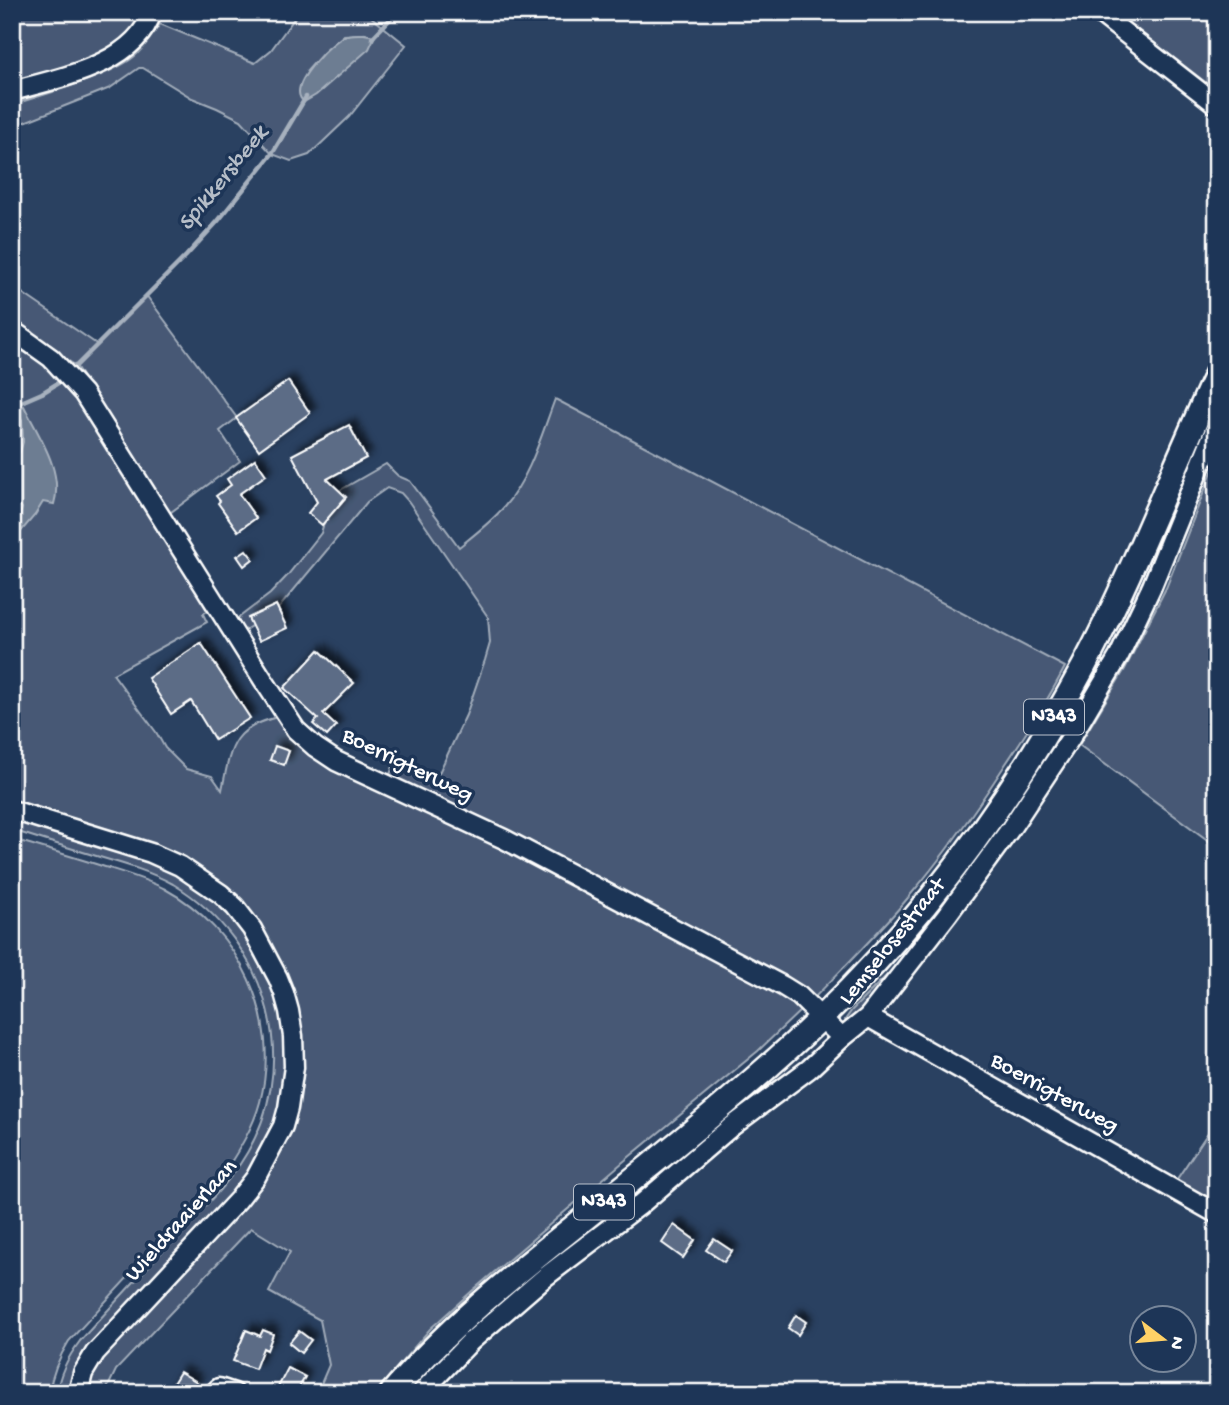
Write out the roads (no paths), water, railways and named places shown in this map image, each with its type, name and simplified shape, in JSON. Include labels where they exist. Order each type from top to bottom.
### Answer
[{"type":"main road","name":"N343","points":[[392,1393],[456,1326],[512,1277],[749,1084],[822,1018],[928,901],[1026,766],[1083,666],[1108,617],[1217,373]]},
{"type":"street","points":[[12,91],[100,64],[124,51],[151,18],[152,12]]},
{"type":"street","points":[[1098,12],[1217,105]]},
{"type":"street","name":"Boerrigterweg","points":[[12,330],[51,358],[83,393],[296,730],[315,747],[336,761],[503,839],[783,986],[799,996],[842,1038]]},
{"type":"street","name":"Lemselosestraat","points":[[421,1393],[470,1342],[545,1277],[640,1205],[731,1127],[809,1069],[868,1017],[941,924],[1011,828],[1070,739],[1112,668],[1152,586],[1217,425]]},
{"type":"street","name":"Wieldraaierlaan","points":[[12,810],[151,853],[180,866],[221,894],[252,929],[278,978],[289,1011],[293,1036],[294,1067],[288,1108],[283,1126],[256,1177],[239,1200],[95,1353],[83,1373],[78,1393]]},
{"type":"street","name":"Boerrigterweg","points":[[868,1017],[1217,1214]]},
{"type":"street","points":[[214,1393],[219,1388],[234,1393]]},
{"type":"waterway","name":"Spikkersbeek","points":[[372,38],[397,12]]},
{"type":"waterway","name":"Spikkersbeek","points":[[76,366],[218,221],[272,154],[306,97]]},
{"type":"waterway","points":[[12,343],[35,357]]},
{"type":"waterway","name":"Spikkersbeek","points":[[12,406],[58,383]]}]
